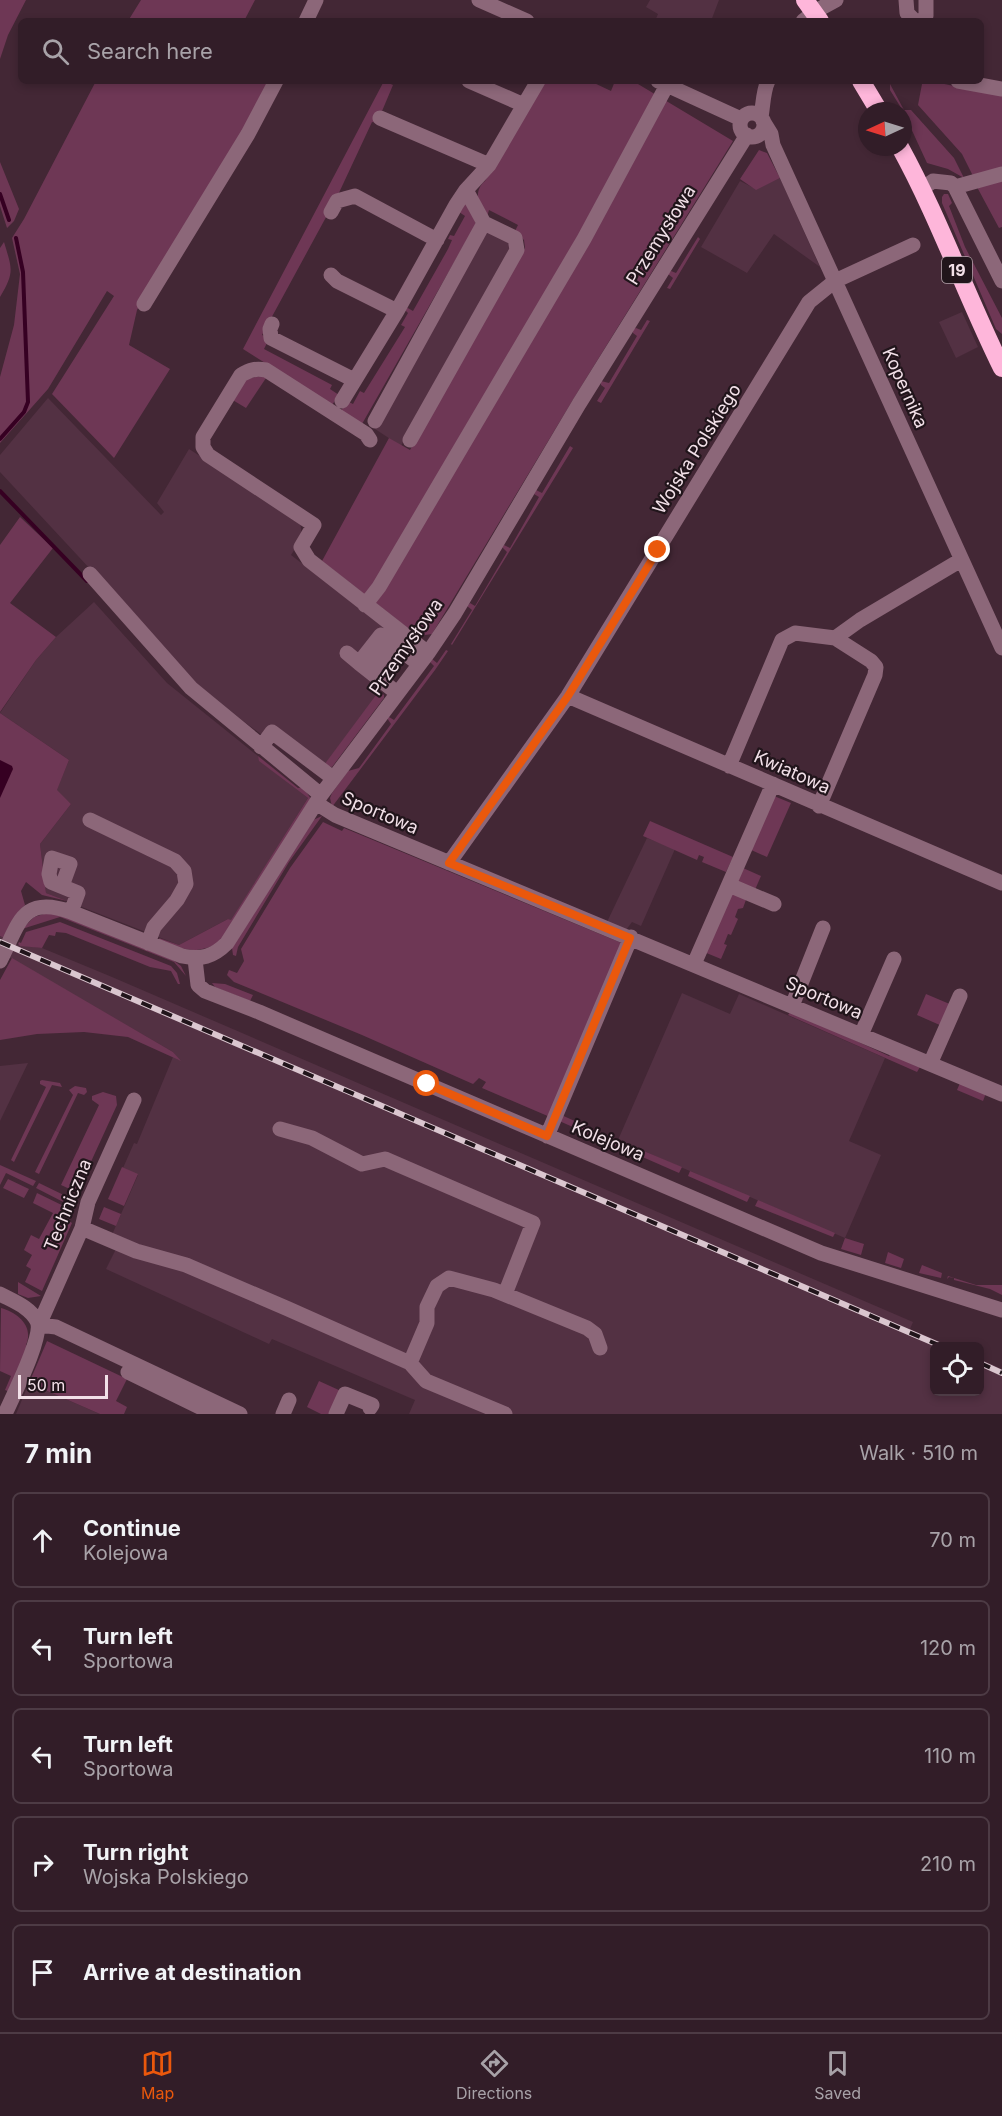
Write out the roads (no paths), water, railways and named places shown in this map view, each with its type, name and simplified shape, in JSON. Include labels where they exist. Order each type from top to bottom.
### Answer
[{"type":"highway","points":[[865,84],[874,102]]},
{"type":"highway","name":"19","points":[[905,156],[998,348],[1002,368]]},
{"type":"street","points":[[307,18],[316,0]]},
{"type":"street","points":[[478,0],[520,18]]},
{"type":"street","points":[[810,14],[836,0]]},
{"type":"street","points":[[906,0],[907,13],[912,18]]},
{"type":"street","points":[[924,18],[926,0]]},
{"type":"street","points":[[144,304],[248,134],[274,84]]},
{"type":"street","points":[[476,84],[524,105]]},
{"type":"street","points":[[342,401],[397,311],[466,190],[489,165],[536,84]]},
{"type":"street","points":[[365,605],[379,587],[579,249],[662,84]]},
{"type":"street","points":[[665,84],[742,118],[755,113],[762,119]]},
{"type":"street","points":[[766,84],[756,93],[742,118],[740,127],[773,145]]},
{"type":"street","points":[[751,135],[763,128],[766,84]]},
{"type":"street","points":[[974,84],[1002,89]]},
{"type":"street","points":[[380,118],[489,165]]},
{"type":"street","name":"Kopernika","points":[[762,119],[771,134],[773,145],[1002,648]]},
{"type":"street","name":"Przemysłowa","points":[[195,959],[217,953],[227,943],[392,689],[455,613],[579,404],[751,135]]},
{"type":"street","points":[[922,189],[933,181],[953,185],[1002,174]]},
{"type":"street","points":[[953,185],[1002,281]]},
{"type":"street","points":[[410,440],[517,250],[514,238],[484,223],[466,190]]},
{"type":"street","points":[[332,212],[337,201],[355,196],[437,240]]},
{"type":"street","points":[[375,421],[484,223]]},
{"type":"street","name":"Wojska Polskiego","points":[[449,863],[568,696],[809,302],[835,281],[913,246]]},
{"type":"street","points":[[331,275],[337,281],[397,311]]},
{"type":"street","points":[[273,324],[270,329],[271,338],[354,380]]},
{"type":"street","points":[[370,440],[366,434],[298,389],[266,370],[258,368],[250,369],[241,375],[203,437],[203,447],[208,455],[314,525],[301,547],[317,568],[365,605],[419,657]]},
{"type":"street","points":[[835,638],[860,620],[962,560]]},
{"type":"street","name":"Sportowa","points":[[90,574],[191,688],[319,799],[330,813],[1002,1094]]},
{"type":"street","points":[[729,766],[782,640],[795,633],[835,638],[871,661],[876,667],[875,675],[819,806]]},
{"type":"street","points":[[365,667],[393,644],[419,657]]},
{"type":"street","points":[[347,653],[392,689]]},
{"type":"street","name":"Kwiatowa","points":[[568,696],[1002,883]]},
{"type":"street","points":[[261,747],[272,732],[333,778]]},
{"type":"street","points":[[694,964],[773,784]]},
{"type":"street","points":[[90,820],[175,861],[184,871],[186,884],[177,900],[154,927],[148,943]]},
{"type":"street","points":[[729,885],[774,904]]},
{"type":"street","points":[[62,886],[78,893],[71,912]]},
{"type":"street","points":[[0,961],[22,918],[27,913],[43,906],[71,912],[182,956],[195,959]]},
{"type":"street","points":[[792,1006],[823,928]]},
{"type":"street","points":[[547,1136],[630,938]]},
{"type":"street","name":"Kolejowa","points":[[195,959],[198,985],[205,992],[259,1012],[821,1253],[1002,1310]]},
{"type":"street","points":[[861,1035],[894,959]]},
{"type":"street","points":[[930,1064],[960,996]]},
{"type":"street","name":"Techniczna","points":[[5,1414],[39,1334],[39,1325],[82,1228],[88,1202],[134,1100]]},
{"type":"street","points":[[280,1129],[312,1138],[362,1164],[385,1159],[533,1223],[505,1294]]},
{"type":"street","points":[[82,1228],[136,1251],[186,1265],[410,1364],[426,1381],[505,1414]]},
{"type":"street","points":[[410,1364],[427,1323],[427,1307],[436,1286],[449,1278],[505,1294],[587,1328],[595,1334],[600,1348]]},
{"type":"street","points":[[0,1294],[31,1312],[39,1325],[56,1327],[103,1355],[240,1414]]},
{"type":"street","points":[[146,1375],[214,1414]]},
{"type":"street","points":[[336,1414],[345,1394],[372,1405],[370,1408]]},
{"type":"waterway","points":[[0,194],[9,220]]},
{"type":"waterway","points":[[0,439],[24,412],[28,402],[23,272],[16,238]]},
{"type":"waterway","points":[[0,491],[87,581]]},
{"type":"railway","points":[[0,942],[932,1342]]},
{"type":"railway","points":[[984,1365],[1002,1373]]}]
